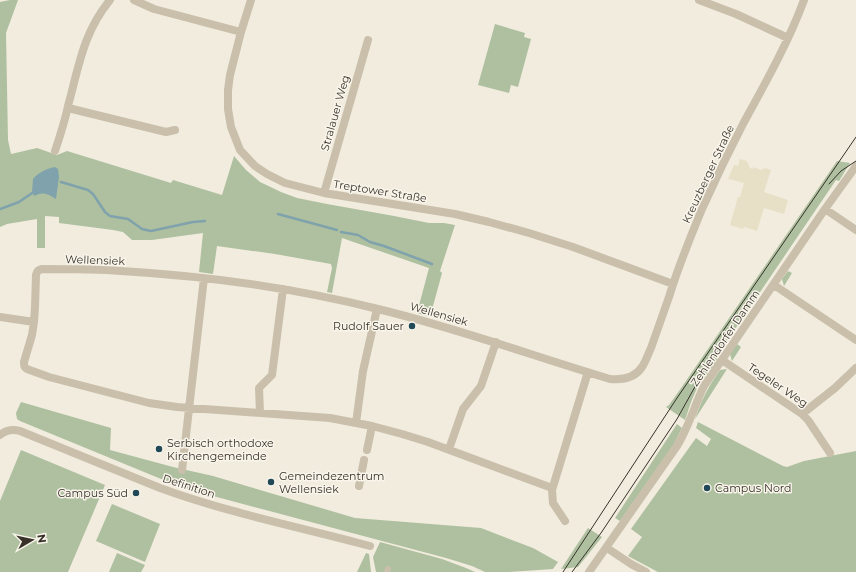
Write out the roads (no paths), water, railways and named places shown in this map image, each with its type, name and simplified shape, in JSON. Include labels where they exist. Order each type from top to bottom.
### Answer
[{"type":"street","points":[[55,151],[86,41],[102,9],[110,0]]},
{"type":"street","points":[[134,0],[154,9],[241,32]]},
{"type":"street","name":"Treptower Straße","points":[[251,0],[231,70],[228,90],[228,110],[231,127],[240,150],[255,166],[285,183],[324,193],[455,214],[529,233],[673,284]]},
{"type":"street","points":[[699,0],[736,14],[788,38]]},
{"type":"street","name":"Kreuzberger Straße","points":[[645,362],[702,210],[723,163],[772,72],[804,0]]},
{"type":"street","name":"Stralauer Weg","points":[[324,193],[368,40]]},
{"type":"street","points":[[68,108],[166,132],[175,130]]},
{"type":"street","name":"Zehlendorfer Damm","points":[[589,572],[677,446],[704,386],[856,166]]},
{"type":"street","points":[[825,209],[856,230]]},
{"type":"street","name":"Wellensiek","points":[[552,488],[449,449],[408,435],[372,426],[330,418],[168,406],[134,399],[27,370],[24,366],[24,362],[32,335],[34,322],[37,272],[39,269],[120,271],[204,278],[283,289],[422,320],[610,379],[619,380],[632,376],[641,369],[645,362]]},
{"type":"street","points":[[182,470],[204,278]]},
{"type":"street","points":[[774,285],[856,340]]},
{"type":"street","points":[[260,413],[259,388],[272,375],[283,289]]},
{"type":"street","points":[[356,423],[364,371],[377,309]]},
{"type":"street","points":[[0,317],[34,322]]},
{"type":"street","points":[[449,449],[464,410],[481,386],[496,342]]},
{"type":"street","name":"Tegeler Weg","points":[[722,360],[802,414],[808,420],[830,453]]},
{"type":"street","points":[[802,414],[835,388],[856,368]]},
{"type":"street","points":[[565,521],[553,503],[552,488],[588,372]]},
{"type":"street","points":[[367,450],[372,426]]},
{"type":"street","name":"Definition","points":[[0,435],[8,430],[20,430],[177,494],[209,504],[370,546]]},
{"type":"street","points":[[359,486],[364,460]]},
{"type":"street","points":[[607,548],[630,564],[646,572]]},
{"type":"water","points":[[55,167],[58,169],[59,177],[56,199],[46,194],[34,196],[32,192],[33,179],[43,171]]},
{"type":"waterway","points":[[61,182],[88,190],[93,194],[105,212],[110,216],[128,219],[142,229],[151,231],[193,222],[205,221]]},
{"type":"waterway","points":[[0,209],[19,202],[35,191]]},
{"type":"waterway","points":[[278,214],[337,230]]},
{"type":"waterway","points":[[341,232],[358,235],[370,242],[432,264]]},
{"type":"tram line","points":[[563,572],[677,398],[856,137]]},
{"type":"tram line","points":[[829,184],[841,171],[856,161]]},
{"type":"tram line","points":[[572,572],[601,533],[677,419],[711,358]]},
{"type":"place","name":"Rudolf Sauer","points":[[412,326]]},
{"type":"place","name":"Serbisch orthodoxe Kirchengemeinde","points":[[159,449]]},
{"type":"place","name":"Gemeindezentrum Wellensiek","points":[[271,482]]},
{"type":"place","name":"Campus Nord","points":[[707,488]]},
{"type":"place","name":"Campus Süd","points":[[136,493]]}]
